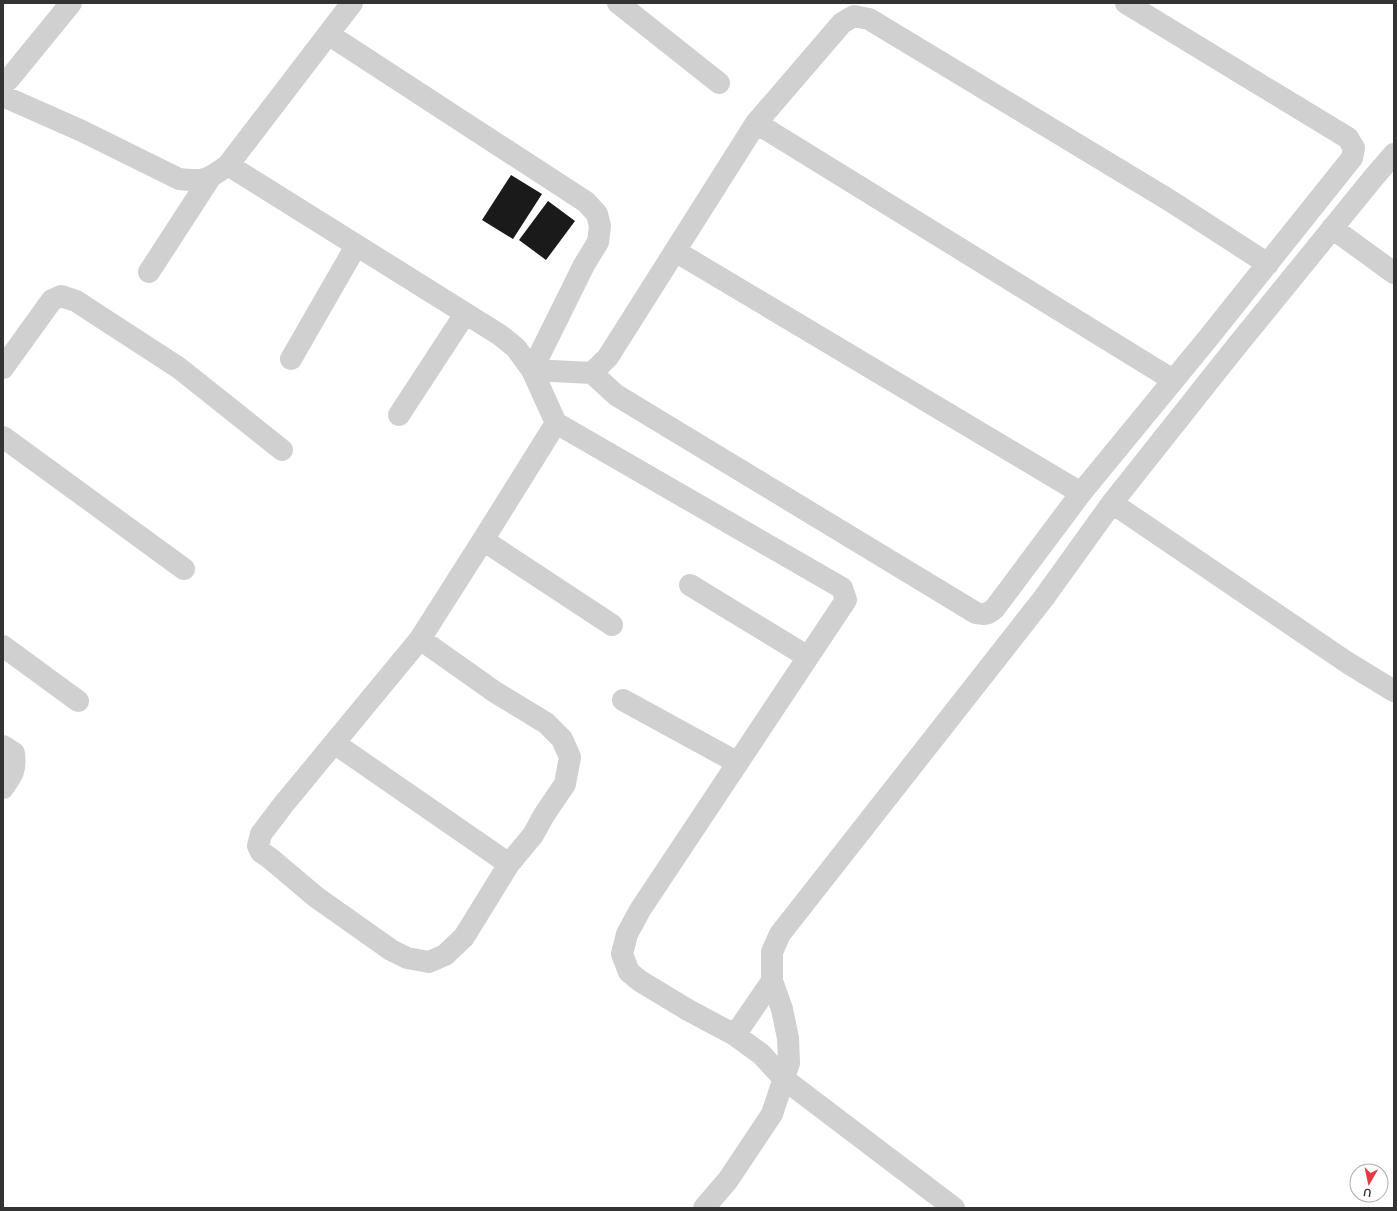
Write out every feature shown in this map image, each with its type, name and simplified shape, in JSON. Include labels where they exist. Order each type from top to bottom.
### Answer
[{"type":"street","points":[[3,84],[9,79],[71,3]]},
{"type":"street","points":[[149,272],[210,178],[228,165],[352,3]]},
{"type":"street","points":[[618,3],[719,83]]},
{"type":"street","points":[[532,370],[592,373],[616,395],[976,613],[984,615],[991,612],[1081,493],[1209,337],[1352,158],[1354,148],[1348,138],[1126,3]]},
{"type":"street","points":[[592,373],[608,357],[756,123],[842,23],[854,16],[869,19],[1169,200],[1268,264]]},
{"type":"street","points":[[328,34],[586,202],[597,214],[600,226],[598,242],[584,265],[532,370]]},
{"type":"street","points":[[3,96],[82,131],[179,179],[195,181],[210,178]]},
{"type":"street","points":[[756,123],[1173,380]]},
{"type":"street","points":[[704,1208],[728,1180],[772,1114],[789,1063],[788,1038],[782,1009],[772,981],[772,952],[780,934],[1043,599],[1112,503],[1332,228],[1394,154]]},
{"type":"street","points":[[228,165],[500,335],[516,348],[532,370],[556,423],[842,588],[846,600],[640,910],[626,934],[622,954],[629,972],[640,981],[688,1010],[735,1035],[761,1054],[784,1079],[954,1208]]},
{"type":"street","points":[[1332,228],[1394,273]]},
{"type":"street","points":[[291,359],[356,246]]},
{"type":"street","points":[[675,251],[1081,493]]},
{"type":"street","points":[[3,368],[52,300],[62,296],[76,301],[179,368],[282,450]]},
{"type":"street","points":[[399,415],[465,314]]},
{"type":"street","points":[[1209,337],[1231,353]]},
{"type":"street","points":[[420,639],[495,692],[546,723],[562,739],[570,757],[565,784],[544,815],[533,835],[509,864],[464,937],[445,955],[430,962],[407,958],[391,950],[316,897],[261,852],[258,846],[261,834],[283,805],[420,639],[556,423]]},
{"type":"street","points":[[3,437],[184,569]]},
{"type":"street","points":[[1112,503],[1348,664],[1394,691]]},
{"type":"street","points":[[483,540],[612,625]]},
{"type":"street","points":[[690,585],[808,657]]},
{"type":"street","points":[[3,646],[78,701]]},
{"type":"street","points":[[623,700],[738,763]]},
{"type":"street","points":[[334,744],[509,864]]},
{"type":"street","points":[[3,746],[14,753],[15,765],[13,775],[3,788]]},
{"type":"street","points":[[735,1035],[772,981]]},
{"type":"building","points":[[511,175],[542,194],[513,239],[482,220]]},
{"type":"building","points":[[548,201],[575,221],[546,260],[519,240]]}]
